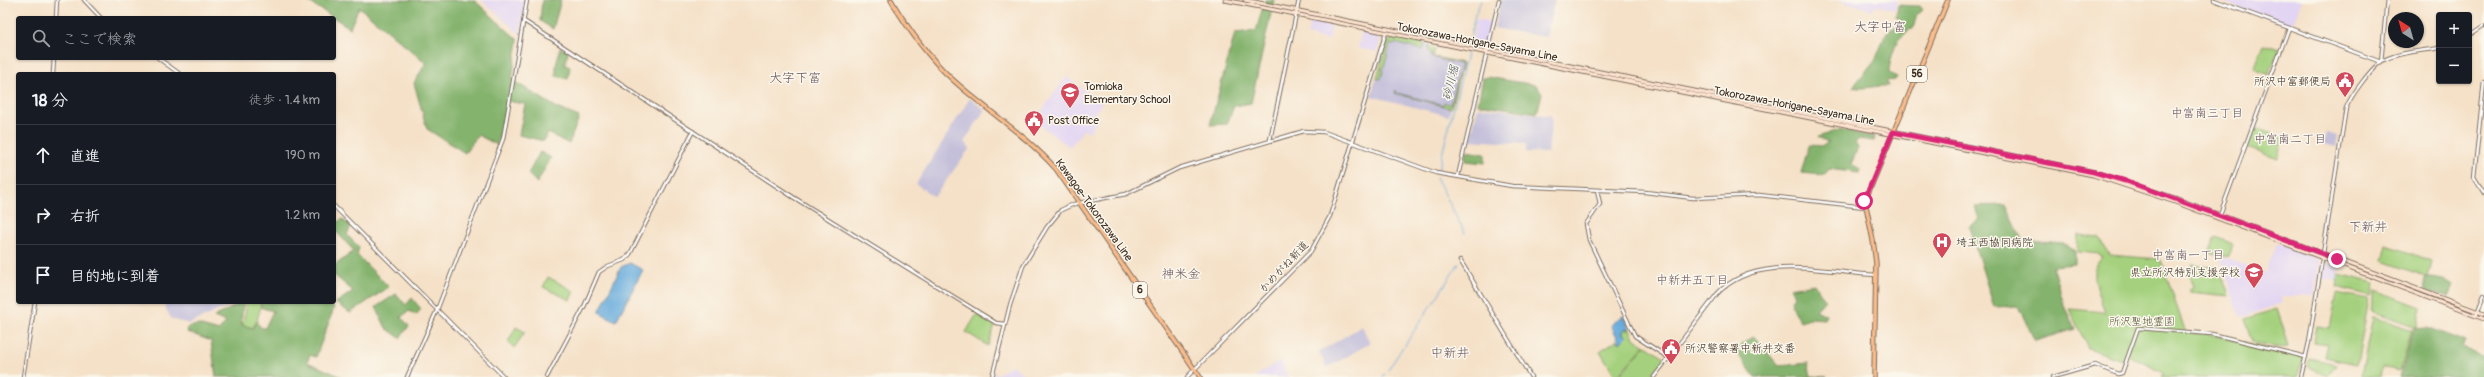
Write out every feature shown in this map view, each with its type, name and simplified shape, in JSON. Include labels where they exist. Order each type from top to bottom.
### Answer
[{"type":"main road","name":"Kawagoe-Tokorozawa Line","points":[[891,0],[915,39],[935,62],[1044,157],[1080,203],[1200,377]]},
{"type":"main road","name":"Tokorozawa-Horigane-Sayama Line","points":[[1225,0],[1471,45],[2093,175],[2128,185],[2219,217],[2484,314]]},
{"type":"main road","name":"Tokorozawa-Horigane-Sayama Line","points":[[1245,0],[1386,33],[1892,133]]},
{"type":"main road","name":"56","points":[[1874,377],[1876,275],[1873,240],[1865,207],[1865,199],[1948,0]]},
{"type":"main road","name":"Tokorozawa-Horigane-Sayama Line","points":[[2219,217],[2322,258],[2484,319]]},
{"type":"street","points":[[56,16],[57,0]]},
{"type":"street","points":[[84,0],[99,16]]},
{"type":"street","points":[[407,377],[437,310],[503,139],[527,0]]},
{"type":"street","points":[[1270,140],[1299,0]]},
{"type":"street","points":[[1458,176],[1499,0]]},
{"type":"street","points":[[2214,0],[2381,62],[2436,49]]},
{"type":"street","points":[[2301,377],[2306,358],[2344,113],[2354,94],[2381,62],[2387,0]]},
{"type":"street","points":[[524,21],[910,269],[996,323],[1005,324]]},
{"type":"street","points":[[2472,34],[2484,26]]},
{"type":"street","points":[[2219,217],[2289,28]]},
{"type":"street","name":"かめがね新道","points":[[1187,377],[1316,244],[1326,225],[1387,29]]},
{"type":"street","points":[[53,72],[54,60]]},
{"type":"street","points":[[161,60],[177,72]]},
{"type":"street","points":[[2484,82],[2474,177],[2484,193]]},
{"type":"street","points":[[992,377],[1016,283],[1027,257],[1061,210],[1068,206],[1080,203],[1126,194],[1179,168],[1304,131],[1317,130],[1436,173],[1512,186],[1645,192],[1693,198],[1759,195],[1865,207]]},
{"type":"street","points":[[547,377],[578,320],[600,272],[608,266],[624,260],[630,254],[693,131]]},
{"type":"street","points":[[1597,190],[1600,204],[1586,224],[1589,240],[1635,336],[1669,358]]},
{"type":"street","points":[[336,208],[504,377]]},
{"type":"street","points":[[1460,260],[1531,377]]},
{"type":"street","points":[[1654,377],[1719,292],[1734,280],[1752,272],[1775,268],[1876,275]]},
{"type":"street","points":[[2476,316],[2484,295]]},
{"type":"street","points":[[22,377],[35,304]]},
{"type":"street","points":[[2053,377],[2095,365],[2118,374],[2122,373],[2138,328],[2212,334],[2306,358]]},
{"type":"shaded area","points":[[481,0],[526,0],[520,34]]},
{"type":"shaded area","points":[[1501,0],[1555,0],[1546,37],[1494,28]]},
{"type":"shaded area","points":[[1838,0],[1897,0],[1895,10],[1875,5],[1873,10]]},
{"type":"shaded area","points":[[2216,0],[2302,0],[2292,26]]},
{"type":"shaded area","points":[[1476,19],[1492,22],[1487,43],[1482,45],[1472,43]]},
{"type":"shaded area","points":[[1311,21],[1332,26],[1329,40],[1307,35]]},
{"type":"shaded area","points":[[1362,31],[1376,33],[1380,40],[1377,52],[1358,48]]},
{"type":"shaded area","points":[[1395,37],[1431,45],[1430,47],[1435,48],[1433,57],[1462,63],[1449,116],[1371,96],[1387,42]]},
{"type":"shaded area","name":"Tomioka Elementary School","points":[[1066,77],[1102,103],[1093,115],[1099,119],[1089,132],[1084,129],[1070,147],[1034,121]]},
{"type":"shaded area","points":[[970,98],[985,110],[964,142],[970,148],[934,197],[916,184]]},
{"type":"shaded area","points":[[1478,107],[1552,116],[1548,153],[1526,152],[1526,144],[1470,140]]},
{"type":"shaded area","points":[[2326,132],[2338,135],[2336,147],[2323,144]]},
{"type":"shaded area","points":[[2276,243],[2317,259],[2319,262],[2314,296],[2280,296],[2282,303],[2240,318],[2220,256],[2266,273]]},
{"type":"shaded area","points":[[2328,264],[2340,268],[2337,281],[2322,279],[2323,267]]},
{"type":"shaded area","points":[[164,304],[234,304],[189,324],[171,319]]},
{"type":"shaded area","points":[[1362,326],[1370,343],[1327,368],[1319,352]]},
{"type":"shaded area","points":[[1281,360],[1288,377],[1254,377]]},
{"type":"shaded area","points":[[1012,365],[1027,377],[993,377],[994,373],[998,374]]},
{"type":"green space","points":[[306,0],[474,0],[518,40],[512,80],[559,109],[579,117],[569,144],[548,133],[544,141],[519,135],[525,104],[507,101],[497,145],[478,135],[465,153],[427,129],[414,83],[426,63],[359,7],[350,28],[336,19],[336,16],[331,16]]},
{"type":"green space","points":[[542,0],[561,0],[553,29],[540,21]]},
{"type":"green space","points":[[1265,0],[1274,0],[1251,103],[1234,106],[1227,124],[1210,125],[1235,33],[1256,31]]},
{"type":"green space","points":[[1898,5],[1919,6],[1922,10],[1917,14],[1913,29],[1908,30],[1899,39],[1894,50],[1889,73],[1897,77],[1895,80],[1886,81],[1888,86],[1861,88],[1853,87],[1875,60],[1887,32],[1898,25],[1901,20],[1896,17]]},
{"type":"green space","points":[[1395,38],[1425,44],[1423,50],[1395,43],[1394,45],[1390,44],[1384,68],[1381,69],[1383,70],[1381,79],[1377,78],[1387,42]]},
{"type":"green space","points":[[2264,44],[2279,49],[2269,75],[2254,69]]},
{"type":"green space","points":[[1429,45],[1435,49],[1433,57],[1462,63],[1451,108],[1395,93],[1396,90],[1396,93],[1443,105],[1444,102],[1450,105],[1461,64],[1431,57],[1431,52],[1428,51]]},
{"type":"green space","points":[[560,47],[568,52],[565,65],[570,67],[568,79],[556,76],[556,66]]},
{"type":"green space","points":[[1487,77],[1536,85],[1542,94],[1537,113],[1478,104],[1483,78]]},
{"type":"green space","points":[[2254,128],[2284,138],[2278,159],[2247,148]]},
{"type":"green space","points":[[1838,130],[1875,137],[1874,141],[1859,139],[1855,143],[1858,148],[1851,164],[1860,169],[1859,173],[1829,169],[1824,175],[1801,173],[1809,145],[1823,146],[1828,142],[1818,137]]},
{"type":"green space","points":[[1466,151],[1485,154],[1485,163],[1465,161]]},
{"type":"green space","points":[[540,152],[551,158],[537,183],[528,174]]},
{"type":"green space","points":[[2006,205],[2022,240],[2062,244],[2075,251],[2075,264],[2052,266],[2065,308],[2075,329],[2035,341],[2018,306],[1994,307],[1969,227],[1979,220],[1975,206]]},
{"type":"green space","points":[[342,219],[351,226],[347,235],[359,247],[357,255],[389,287],[350,313],[336,303],[353,291],[336,277],[336,264],[354,251],[336,231],[336,224]]},
{"type":"green space","name":"所沢聖地霊園","points":[[2078,235],[2099,237],[2109,255],[2159,259],[2186,333],[2209,334],[2303,358],[2297,377],[2162,377],[2164,373],[2127,355],[2125,361],[2088,348],[2069,309],[2105,312],[2097,290],[2094,276],[2094,270],[2102,257],[2100,254],[2077,252]]},
{"type":"green space","points":[[2215,237],[2233,244],[2229,257],[2209,252]]},
{"type":"green space","points":[[2387,245],[2432,261],[2428,277],[2383,261]]},
{"type":"green space","name":"所沢聖地霊園","points":[[2192,265],[2219,268],[2229,296],[2190,292],[2188,289],[2193,287],[2189,274],[2194,272]]},
{"type":"green space","points":[[2339,274],[2375,283],[2372,296],[2336,287]]},
{"type":"green space","points":[[548,277],[574,291],[570,300],[543,287]]},
{"type":"green space","points":[[2425,277],[2442,280],[2454,286],[2449,297],[2426,290]]},
{"type":"green space","points":[[1814,284],[1825,300],[1816,310],[1826,315],[1824,319],[1810,318],[1800,321],[1792,308],[1792,299],[1794,295],[1790,288]]},
{"type":"green space","points":[[2376,290],[2421,307],[2417,327],[2371,311]]},
{"type":"green space","points":[[2337,293],[2369,299],[2357,364],[2324,357],[2327,344],[2314,342],[2317,326],[2330,328]]},
{"type":"green space","points":[[396,294],[406,305],[412,298],[421,309],[416,315],[409,311],[401,317],[409,326],[400,338],[386,328],[376,307]]},
{"type":"green space","points":[[239,304],[243,304],[241,325],[253,328],[256,322],[262,328],[265,328],[273,311],[262,308],[260,304],[327,304],[334,308],[316,357],[310,355],[307,362],[342,377],[216,377],[211,341],[187,332],[188,327],[198,325],[219,331],[226,322],[214,317]]},
{"type":"green space","points":[[245,304],[261,304],[255,328],[242,325],[246,310]]},
{"type":"green space","points":[[2277,309],[2289,346],[2272,346],[2252,342],[2244,319]]},
{"type":"green space","points":[[977,314],[995,325],[988,346],[966,332]]},
{"type":"green space","points":[[2373,316],[2412,330],[2400,371],[2381,367],[2379,377],[2363,377],[2361,376]]},
{"type":"green space","points":[[516,327],[525,332],[514,348],[508,342]]},
{"type":"green space","points":[[2426,327],[2466,342],[2463,349],[2484,357],[2484,377],[2400,377],[2414,328]]},
{"type":"green space","points":[[1630,329],[1634,338],[1645,345],[1616,377],[1600,351],[1617,340],[1620,343],[1627,336],[1623,333],[1625,330]]},
{"type":"green space","points":[[1753,336],[1779,366],[1808,363],[1811,376],[1827,377],[1755,377],[1735,350]]},
{"type":"green space","points":[[1646,345],[1666,358],[1649,377],[1618,377]]},
{"type":"green space","points":[[2309,358],[2336,364],[2328,376],[2307,366]]},
{"type":"water","points":[[630,263],[643,270],[616,321],[599,312],[621,267]]},
{"type":"water","points":[[1623,316],[1630,328],[1625,329],[1622,333],[1627,336],[1620,343],[1611,325]]},
{"type":"waterway","name":"砂川堀","points":[[1469,43],[1475,15],[1481,0]]},
{"type":"waterway","name":"砂川堀","points":[[1438,171],[1468,50]]},
{"type":"waterway","name":"砂川堀","points":[[1436,177],[1465,233]]},
{"type":"waterway","name":"砂川堀","points":[[1433,303],[1459,263]]},
{"type":"waterway","name":"砂川堀","points":[[1405,345],[1431,305]]},
{"type":"waterway","name":"砂川堀","points":[[1388,370],[1403,347]]},
{"type":"place","name":"所沢中富郵便局","points":[[2345,98]]},
{"type":"place","name":"Tomioka Elementary School","points":[[1070,109]]},
{"type":"place","name":"Post Office","points":[[1034,137]]},
{"type":"place","name":"埼玉西協同病院","points":[[1942,259]]},
{"type":"place","name":"県立所沢特別支援学校","points":[[2254,289]]},
{"type":"place","name":"所沢警察署中新井交番","points":[[1671,365]]},
{"type":"district","name":"大字中富","points":[[1880,27]]},
{"type":"district","name":"大字下富","points":[[795,78]]},
{"type":"district","name":"中富南三丁目","points":[[2207,113]]},
{"type":"district","name":"中富南二丁目","points":[[2290,139]]},
{"type":"district","name":"下新井","points":[[2368,227]]},
{"type":"district","name":"中富南一丁目","points":[[2188,255]]},
{"type":"district","name":"神米金","points":[[1181,274]]},
{"type":"district","name":"中新井五丁目","points":[[1692,280]]},
{"type":"district","name":"中新井","points":[[1450,353]]},
{"type":"route","points":[[1864,201],[1893,132],[2094,172],[2129,182],[2337,259]]}]
